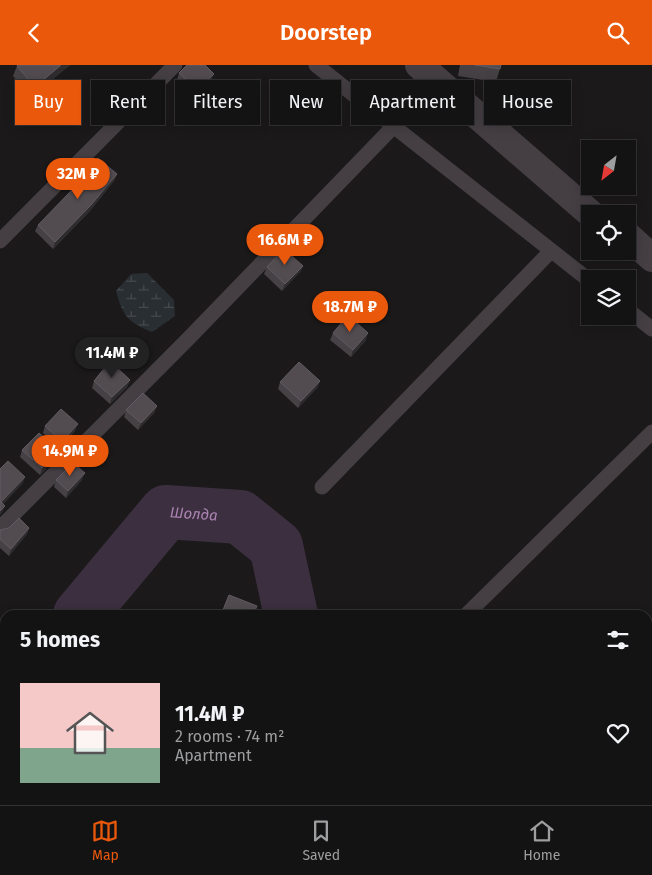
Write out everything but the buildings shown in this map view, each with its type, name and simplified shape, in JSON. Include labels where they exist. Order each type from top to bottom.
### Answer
[{"type":"street","points":[[419,65],[581,205]]},
{"type":"street","points":[[636,237],[652,258]]},
{"type":"lane","points":[[0,241],[176,65]]},
{"type":"lane","points":[[316,65],[581,274]]},
{"type":"lane","points":[[0,528],[188,339],[393,127]]},
{"type":"lane","points":[[322,487],[551,251]]},
{"type":"lane","points":[[636,316],[652,329]]},
{"type":"lane","points":[[471,610],[652,432]]},
{"type":"green space","points":[[147,273],[174,300],[175,316],[152,332],[137,325],[127,317],[121,307],[116,291],[131,274]]},
{"type":"waterway","name":"Шолда","points":[[84,610],[166,512],[240,517],[276,546],[290,610]]}]
